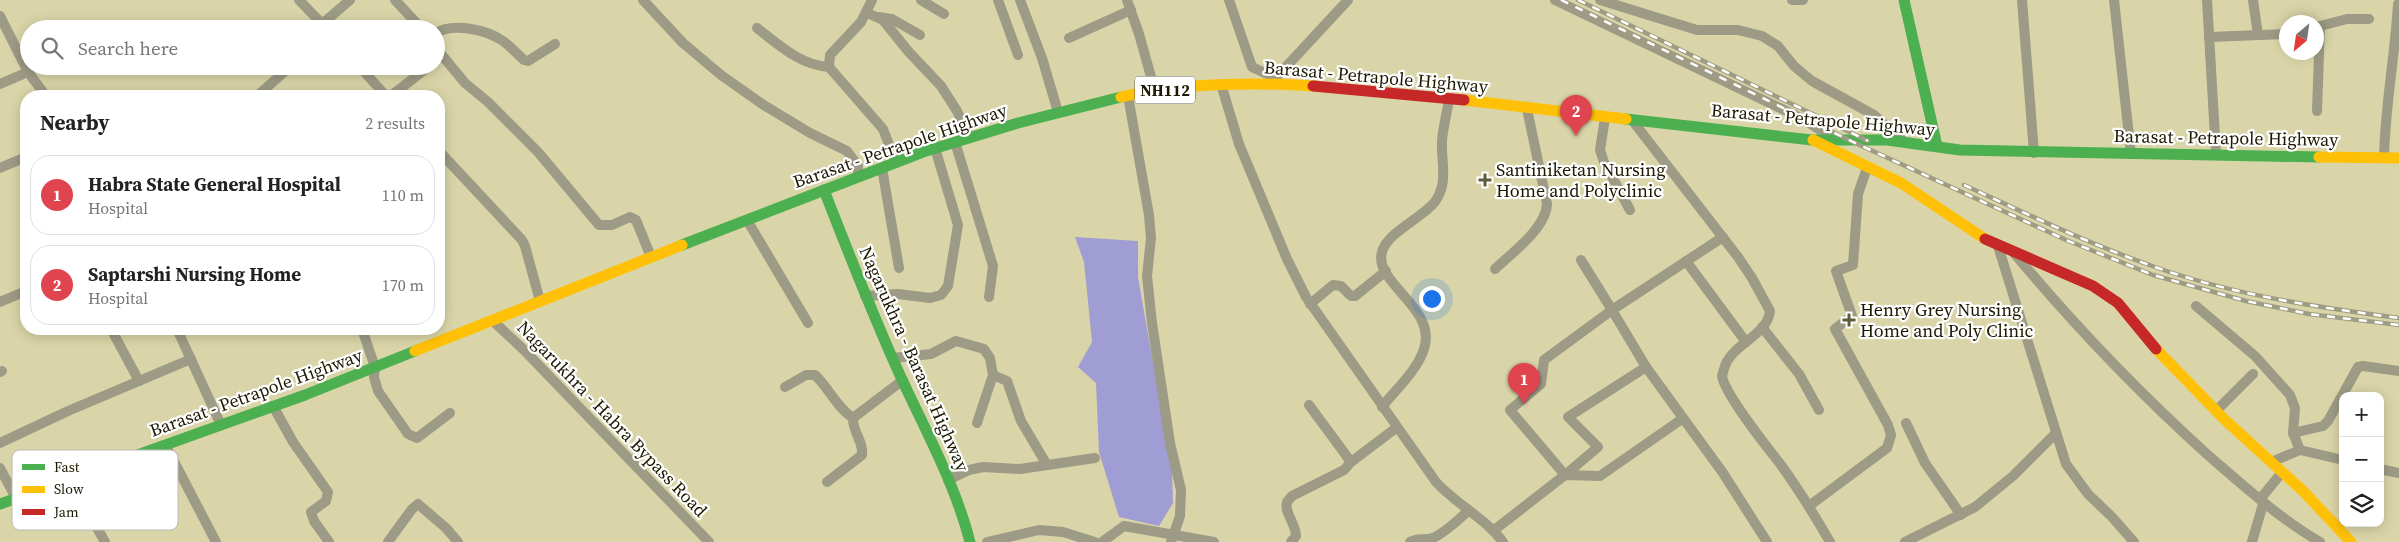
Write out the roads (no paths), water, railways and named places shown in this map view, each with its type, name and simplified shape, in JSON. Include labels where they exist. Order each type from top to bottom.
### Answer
[{"type":"main road","points":[[1904,0],[1932,117],[1937,146]]},
{"type":"main road","name":"Barasat - Petrapole Highway","points":[[154,450],[375,367],[651,257],[935,148],[1058,112],[1155,91],[1274,80],[1812,140],[1903,142],[1968,151],[2399,158]]},
{"type":"main road","points":[[1812,140],[1901,183],[1998,246],[2093,286],[2107,294],[2118,303],[2136,327],[2216,411],[2324,511],[2351,542]]},
{"type":"main road","name":"Nagarukhra - Barasat Highway","points":[[824,190],[866,296],[948,480],[964,519],[970,542]]},
{"type":"main road","name":"Barasat - Petrapole Highway","points":[[0,504],[12,500]]},
{"type":"street","points":[[299,0],[318,20]]},
{"type":"street","points":[[330,20],[350,0]]},
{"type":"street","points":[[395,0],[414,20]]},
{"type":"street","points":[[643,0],[683,43],[721,75],[762,104],[810,133],[847,150],[858,166],[858,177]]},
{"type":"street","points":[[829,67],[830,55],[861,22],[872,0]]},
{"type":"street","points":[[921,0],[944,14]]},
{"type":"street","points":[[998,0],[1018,55]]},
{"type":"street","points":[[1020,0],[1042,58],[1058,112]]},
{"type":"street","points":[[1229,0],[1252,67],[1274,80],[1348,0]]},
{"type":"street","points":[[1555,0],[1803,119],[1837,140]]},
{"type":"street","points":[[1600,0],[1697,30],[1738,30],[1762,36],[1778,46],[1794,66],[1812,81],[1874,115],[1903,142]]},
{"type":"street","points":[[1792,0],[1803,0]]},
{"type":"street","points":[[2022,0],[2034,153]]},
{"type":"street","points":[[2114,0],[2131,154]]},
{"type":"street","points":[[2207,0],[2216,154]]},
{"type":"street","points":[[2253,0],[2258,35]]},
{"type":"street","points":[[2384,158],[2385,118],[2398,4]]},
{"type":"street","points":[[1069,38],[1129,5],[1155,91]]},
{"type":"street","points":[[867,13],[879,18],[892,19],[920,35]]},
{"type":"street","points":[[0,16],[20,56]]},
{"type":"street","points":[[879,18],[941,86],[969,137]]},
{"type":"street","points":[[2324,25],[2347,20],[2369,19]]},
{"type":"street","points":[[445,29],[451,27],[486,33],[503,41],[524,60],[528,61],[556,44]]},
{"type":"street","points":[[757,28],[804,61],[829,67],[883,129],[896,163]]},
{"type":"street","points":[[2209,37],[2279,34]]},
{"type":"street","points":[[2317,111],[2318,60]]},
{"type":"street","points":[[445,62],[538,152],[600,225],[612,225],[630,217],[636,220],[651,257]]},
{"type":"street","points":[[0,84],[21,75]]},
{"type":"street","points":[[30,75],[42,90]]},
{"type":"street","points":[[264,90],[281,75]]},
{"type":"street","points":[[368,75],[381,90]]},
{"type":"street","points":[[399,90],[418,75]]},
{"type":"street","points":[[1221,84],[1244,158],[1286,259],[1310,304],[1436,482],[1493,531],[1503,542]]},
{"type":"street","points":[[1128,96],[1149,215],[1150,238],[1147,276],[1155,347],[1170,442],[1181,490],[1180,516],[1172,538]]},
{"type":"street","points":[[1382,408],[1416,364],[1426,343],[1426,334],[1420,314],[1390,280],[1381,258],[1383,249],[1399,232],[1422,215],[1434,203],[1441,191],[1444,179],[1442,143],[1449,100]]},
{"type":"street","points":[[1496,269],[1540,224],[1547,211],[1527,109]]},
{"type":"street","points":[[1605,118],[1601,140],[1602,156],[1610,176],[1630,210]]},
{"type":"street","points":[[1632,120],[1723,237],[1752,278],[1770,311],[1770,317],[1762,327],[1730,356],[1722,376],[1735,402],[1809,506],[1830,542]]},
{"type":"street","points":[[955,142],[993,266],[989,297]]},
{"type":"street","points":[[866,296],[898,294],[936,297],[948,286],[958,225],[935,148]]},
{"type":"street","points":[[445,157],[522,240],[540,301]]},
{"type":"street","points":[[0,168],[20,160]]},
{"type":"street","points":[[882,168],[898,268]]},
{"type":"street","points":[[1809,506],[1887,448],[1890,441],[1888,425],[1835,329],[1852,316],[1836,271],[1853,265],[1858,194],[1867,168]]},
{"type":"street","points":[[747,220],[808,323]]},
{"type":"street","points":[[1682,419],[1600,476],[1565,475],[1510,410],[1540,384],[1544,360],[1612,310],[1723,237]]},
{"type":"street","points":[[1998,246],[2055,434],[2066,464],[2088,494],[2134,542]]},
{"type":"street","points":[[2014,253],[2046,292],[2133,385],[2263,504],[2320,542]]},
{"type":"street","points":[[1581,260],[1646,367],[1733,488],[1767,542]]},
{"type":"street","points":[[1686,261],[1746,342]]},
{"type":"street","points":[[1310,304],[1334,285],[1341,286],[1351,296],[1355,296],[1386,271]]},
{"type":"street","points":[[0,302],[20,294]]},
{"type":"street","points":[[2196,306],[2255,356],[2290,395],[2295,408],[2293,433],[2300,450]]},
{"type":"street","name":"Nagarukhra - Habra Bypass Road","points":[[492,320],[531,357],[709,542]]},
{"type":"street","points":[[1762,327],[1800,374],[1819,410]]},
{"type":"street","points":[[114,335],[139,381]]},
{"type":"street","points":[[180,335],[221,425]]},
{"type":"street","points":[[364,335],[375,367],[374,377],[378,392],[408,434],[417,438],[450,413]]},
{"type":"street","points":[[893,358],[931,354],[956,341],[984,349],[990,358],[992,375],[977,423]]},
{"type":"street","points":[[0,443],[191,359]]},
{"type":"street","points":[[1493,531],[1598,447],[1568,417],[1646,367]]},
{"type":"street","points":[[2293,433],[2318,428],[2328,421],[2358,367],[2399,371]]},
{"type":"street","points":[[2216,411],[2253,374]]},
{"type":"street","points":[[785,387],[806,375],[815,375],[830,390],[841,408],[853,418],[854,428],[863,448],[862,455],[827,482]]},
{"type":"street","points":[[992,375],[1007,381],[1021,420],[1047,465]]},
{"type":"street","points":[[853,418],[903,380]]},
{"type":"street","points":[[1309,405],[1351,462]]},
{"type":"street","points":[[273,406],[293,442],[328,492],[326,501],[311,512],[314,521],[329,542]]},
{"type":"street","points":[[1906,423],[1925,463],[1961,515]]},
{"type":"street","points":[[1291,542],[1296,536],[1296,530],[1287,510],[1287,502],[1292,496],[1344,470],[1351,462],[1396,428]]},
{"type":"street","points":[[1905,542],[1961,515],[1992,495],[2055,434]]},
{"type":"street","points":[[166,446],[168,450]]},
{"type":"street","points":[[2271,462],[2300,450],[2339,459]]},
{"type":"street","points":[[948,480],[976,468],[1020,469],[1095,458]]},
{"type":"street","points":[[0,468],[12,490]]},
{"type":"street","points":[[178,469],[216,542]]},
{"type":"street","points":[[2384,470],[2399,473]]},
{"type":"street","points":[[2252,542],[2263,504],[2261,498],[2278,476]]},
{"type":"street","points":[[388,542],[418,504],[446,528],[458,542]]},
{"type":"street","points":[[1410,542],[1418,538],[1432,538],[1450,527],[1468,511]]},
{"type":"street","points":[[1102,542],[1124,526],[1172,538],[1214,542]]},
{"type":"street","points":[[98,530],[105,542]]},
{"type":"street","points":[[987,542],[1039,530],[1063,532],[1095,542]]},
{"type":"street","points":[[693,542],[700,534]]},
{"type":"water","points":[[1075,237],[1138,241],[1138,277],[1172,471],[1173,503],[1159,526],[1119,517],[1099,452],[1096,383],[1078,367],[1092,342],[1084,262]]},
{"type":"railway","points":[[1561,0],[1851,141],[2066,240],[2153,275],[2246,301],[2309,314],[2399,325]]},
{"type":"railway","points":[[1578,0],[1868,141]]},
{"type":"railway","points":[[1964,185],[2082,239],[2185,277],[2276,299],[2399,318]]},
{"type":"place","name":"Saptarshi Nursing Home","points":[[1576,136]]},
{"type":"place","name":"Santiniketan Nursing Home and Polyclinic","points":[[1485,180]]},
{"type":"place","name":"Henry Grey Nursing Home and Poly Clinic","points":[[1849,320]]},
{"type":"place","name":"Habra State General Hospital","points":[[1524,404]]}]
